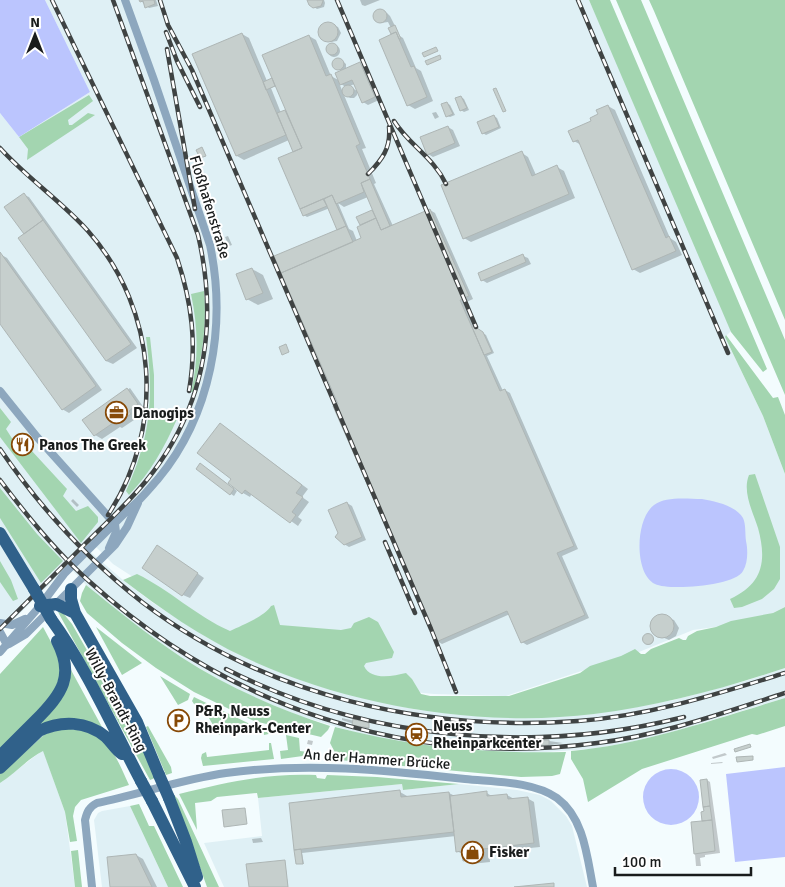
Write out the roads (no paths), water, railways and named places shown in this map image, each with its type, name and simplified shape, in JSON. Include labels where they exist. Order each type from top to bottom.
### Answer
[{"type":"main road","name":"Willy-Brandt-Ring","points":[[0,533],[79,665],[131,760],[195,887]]},
{"type":"main road","points":[[72,589],[71,599],[75,613],[137,722],[186,842],[200,887]]},
{"type":"main road","points":[[36,610],[56,604],[75,613]]},
{"type":"main road","points":[[0,756],[52,704],[62,690],[66,673],[65,663],[54,634],[51,619]]},
{"type":"main road","points":[[0,768],[39,731],[65,723],[95,730],[104,736],[117,751],[131,760]]},
{"type":"street","name":"Floßhafenstraße","points":[[0,652],[64,574],[139,502],[169,465],[182,444],[194,418],[208,380],[213,355],[216,292],[214,264],[204,225],[125,0]]},
{"type":"street","points":[[0,391],[115,524]]},
{"type":"street","name":"Floßhafenstraße","points":[[7,645],[26,634],[115,546],[139,502]]},
{"type":"street","name":"Floßhafenstraße","points":[[102,559],[113,541],[116,532],[115,524]]},
{"type":"street","name":"Floßhafenstraße","points":[[0,623],[12,625],[21,622],[36,610]]},
{"type":"street","points":[[0,632],[7,645]]},
{"type":"street","name":"An der Hammer Brücke","points":[[92,887],[85,820],[88,810],[97,803],[217,775],[307,767],[340,767],[521,785],[546,792],[557,798],[577,821],[584,840],[593,887]]},
{"type":"water","points":[[0,0],[45,0],[90,92],[19,137],[0,113]]},
{"type":"water","points":[[702,499],[730,507],[743,518],[747,552],[743,571],[737,576],[715,584],[674,587],[655,584],[648,578],[640,558],[640,534],[648,512],[654,505],[664,500]]},
{"type":"water","points":[[785,767],[785,857],[735,862],[726,774]]},
{"type":"water","points":[[665,769],[677,769],[687,773],[695,781],[699,797],[695,813],[687,821],[677,825],[665,825],[655,821],[647,813],[643,803],[643,791],[647,781],[655,773]]},
{"type":"railway","points":[[52,0],[177,258],[192,324],[193,357],[189,391]]},
{"type":"railway","points":[[0,629],[117,513],[146,481],[166,453],[182,424],[194,395],[202,364],[206,333],[207,301],[198,235],[113,0]]},
{"type":"railway","points":[[160,0],[168,25],[192,70],[431,629],[456,692]]},
{"type":"railway","points":[[337,0],[476,327]]},
{"type":"railway","points":[[578,0],[728,353]]},
{"type":"railway","points":[[166,32],[177,61],[200,107]]},
{"type":"railway","points":[[167,49],[195,209]]},
{"type":"railway","points":[[394,121],[400,130],[435,167],[446,184]]},
{"type":"railway","points":[[368,174],[377,164],[387,147],[389,127]]},
{"type":"railway","points":[[0,148],[88,231],[111,262],[129,296],[140,332],[146,370],[146,407],[139,445],[127,481],[108,515]]},
{"type":"railway","points":[[0,449],[31,491],[65,531],[102,568],[142,602],[190,635],[240,662],[294,684],[349,701],[405,713],[463,720],[520,723],[578,721],[631,714],[683,703],[785,673]]},
{"type":"railway","points":[[0,480],[31,520],[65,558],[90,582],[144,626],[202,664],[262,695],[326,719],[391,736],[459,746],[528,748],[597,743],[645,735],[715,716],[785,693]]},
{"type":"railway","points":[[385,542],[415,613]]},
{"type":"railway","points":[[226,669],[279,693],[335,712],[392,725],[451,734],[510,737],[569,736],[627,729],[684,717]]},
{"type":"place","name":"Danogips","points":[[117,413]]},
{"type":"place","name":"Panos The Greek","points":[[23,445]]},
{"type":"place","name":"P&R, Neuss Rheinpark-Center","points":[[179,720]]},
{"type":"place","name":"Neuss Rheinparkcenter","points":[[417,735]]},
{"type":"place","name":"Fisker","points":[[473,852]]}]
